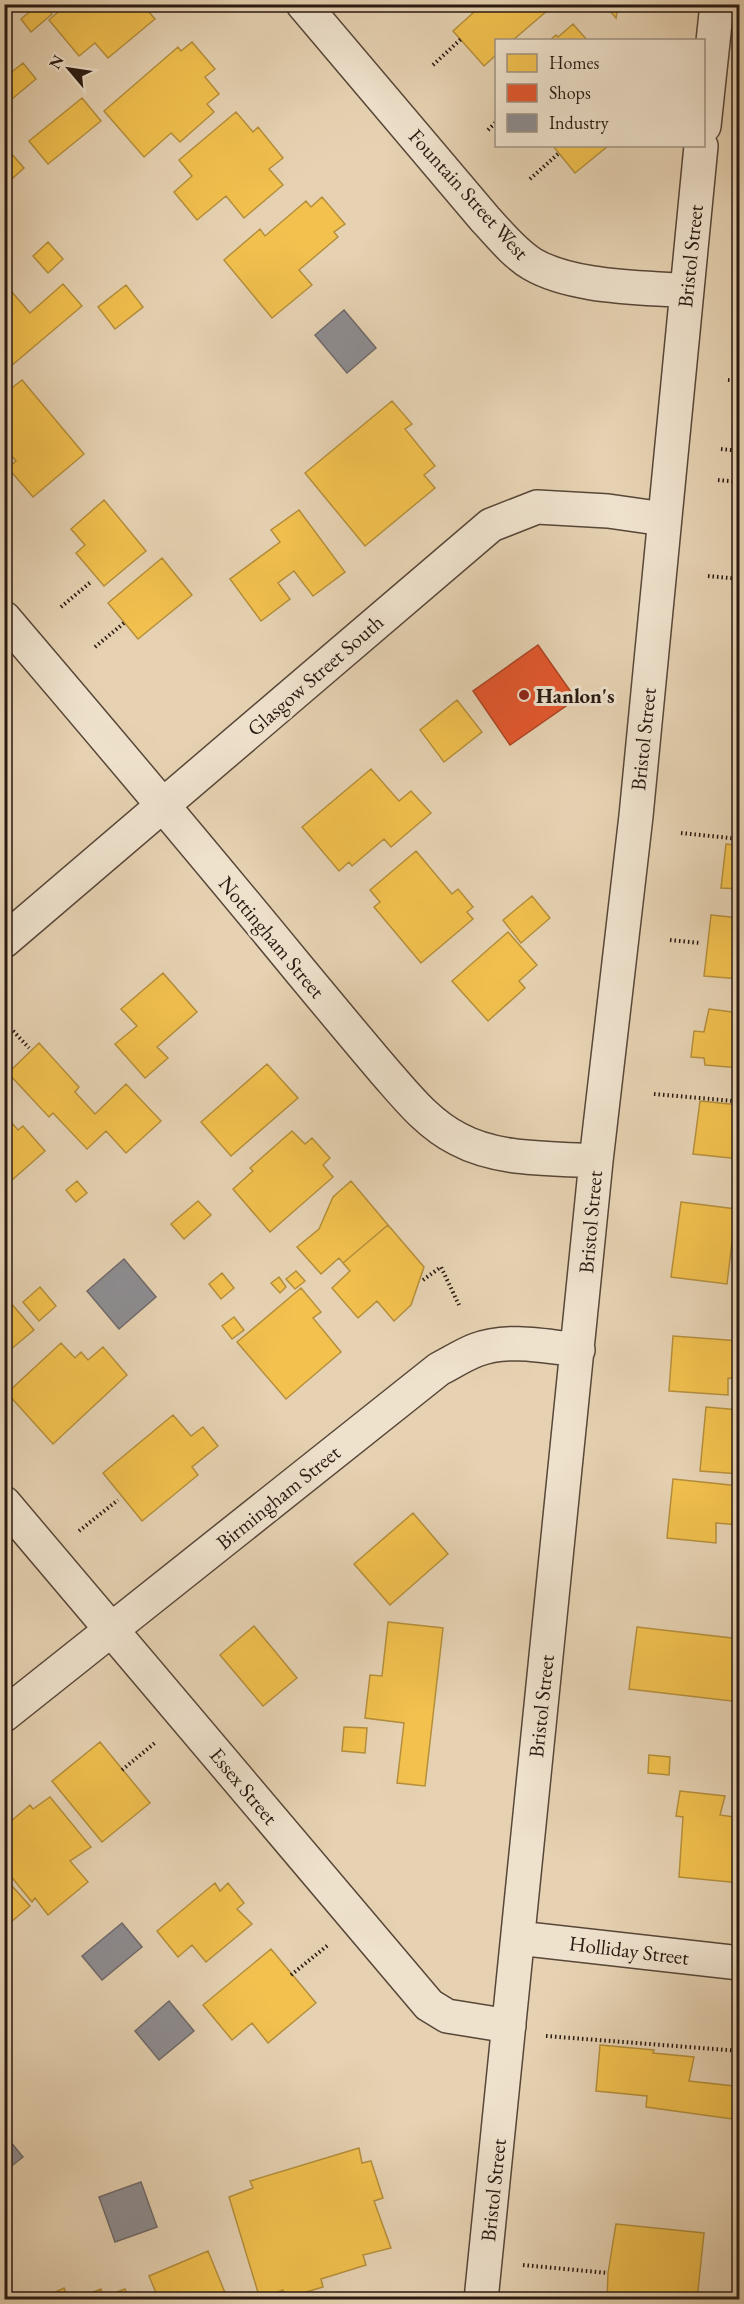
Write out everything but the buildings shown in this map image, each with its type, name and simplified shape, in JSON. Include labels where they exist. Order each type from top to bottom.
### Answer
[{"type":"street","name":"Fountain Street West","points":[[303,4],[485,219],[507,243],[531,263],[552,273],[584,280],[687,291]]},
{"type":"street","points":[[705,117],[717,4]]},
{"type":"street","name":"Bristol Street","points":[[481,2300],[596,1161],[636,816],[702,147]]},
{"type":"street","name":"Glasgow Street South","points":[[4,941],[491,525],[537,507],[664,519]]},
{"type":"street","name":"Nottingham Street","points":[[4,618],[164,805],[363,1047],[431,1121],[458,1140],[499,1152],[596,1161]]},
{"type":"street","name":"Birmingham Street","points":[[4,1715],[439,1370],[476,1350],[489,1347],[522,1344],[578,1350]]},
{"type":"street","name":"Essex Street","points":[[4,1503],[429,2005],[447,2016],[509,2026]]},
{"type":"street","name":"Holliday Street","points":[[518,1938],[740,1963]]},
{"type":"path","points":[[433,65],[461,39]]},
{"type":"path","points":[[488,130],[495,123]]},
{"type":"path","points":[[530,179],[559,153]]},
{"type":"path","points":[[732,344],[740,345]]},
{"type":"path","points":[[729,380],[740,381]]},
{"type":"path","points":[[721,449],[740,451]]},
{"type":"path","points":[[4,469],[10,464]]},
{"type":"path","points":[[718,480],[740,482]]},
{"type":"path","points":[[708,576],[740,579]]},
{"type":"path","points":[[61,607],[93,581]]},
{"type":"path","points":[[95,647],[124,623]]},
{"type":"path","points":[[681,833],[740,840]]},
{"type":"path","points":[[670,940],[699,943]]},
{"type":"path","points":[[4,1021],[29,1048]]},
{"type":"path","points":[[654,1094],[734,1101]]},
{"type":"path","points":[[423,1280],[441,1267],[459,1305]]},
{"type":"path","points":[[75,1534],[118,1500]]},
{"type":"path","points":[[122,1770],[157,1741]]},
{"type":"path","points":[[291,1975],[329,1945]]},
{"type":"path","points":[[543,2035],[740,2051]]},
{"type":"path","points":[[734,2129],[740,2064]]},
{"type":"path","points":[[520,2264],[608,2273]]},
{"type":"place","name":"Hanlon's","points":[[524,695]]}]
